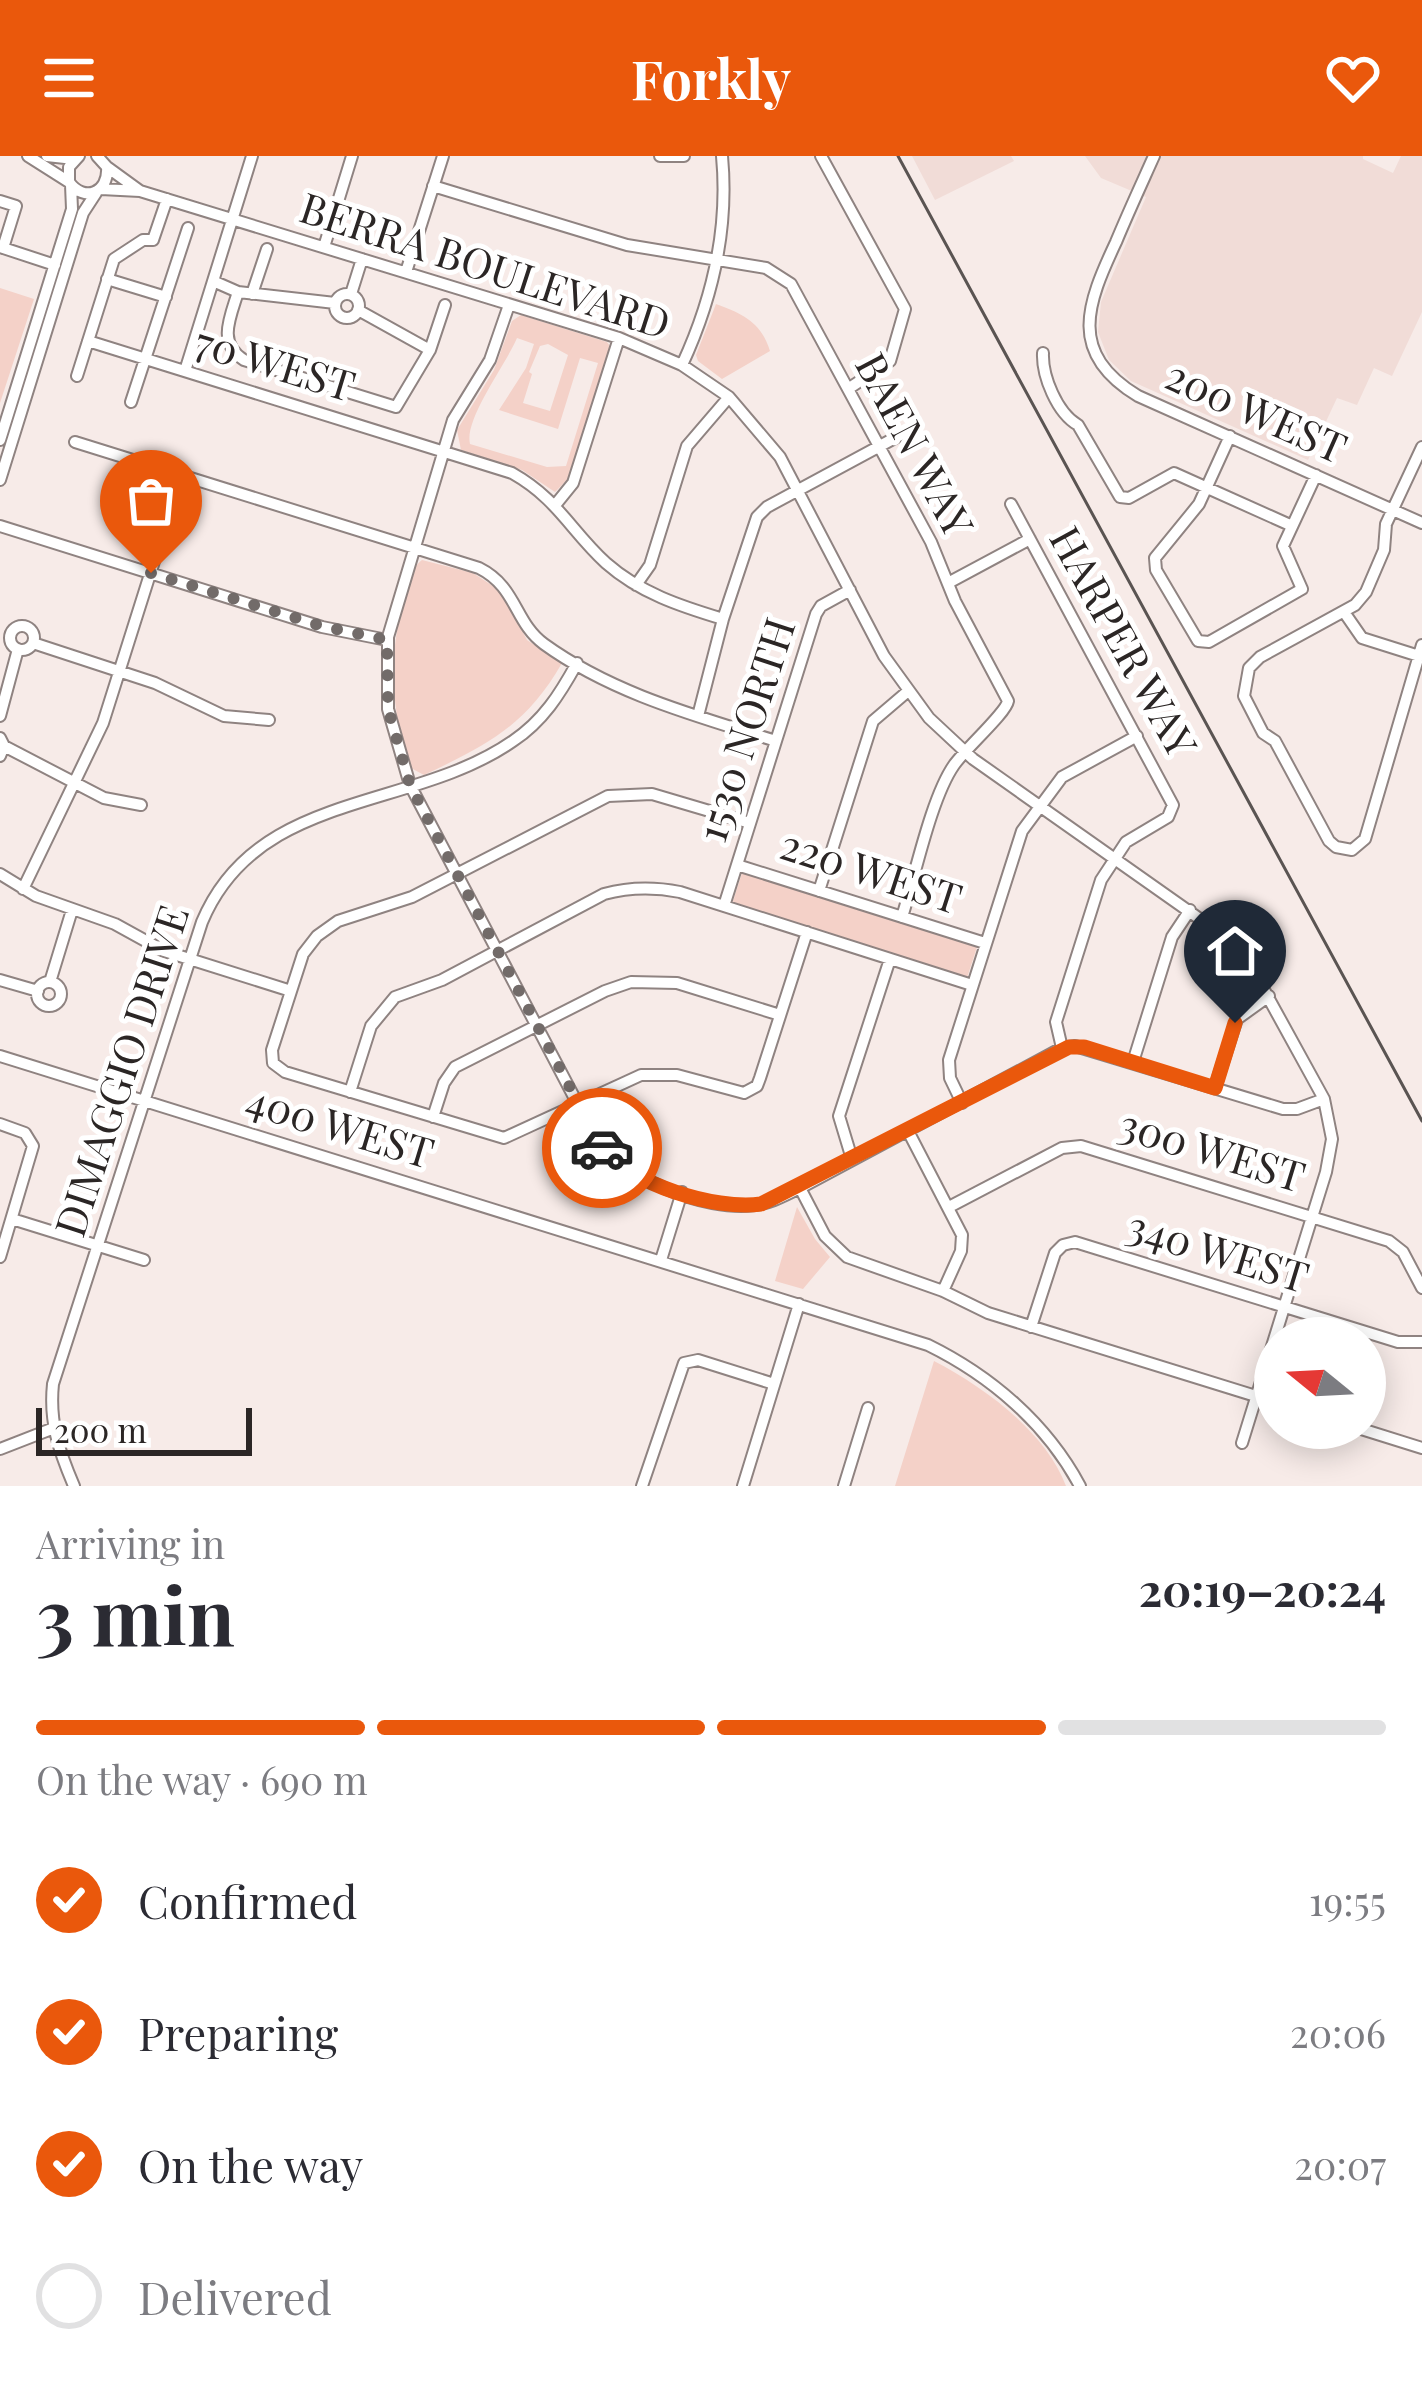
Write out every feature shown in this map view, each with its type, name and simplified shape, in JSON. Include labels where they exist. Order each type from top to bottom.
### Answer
[{"type":"street","points":[[185,370],[252,156]]},
{"type":"street","points":[[324,247],[352,156]]},
{"type":"street","points":[[406,272],[442,156]]},
{"type":"street","points":[[660,156],[684,156]]},
{"type":"street","points":[[682,365],[700,329],[718,260],[724,205],[722,156]]},
{"type":"street","points":[[821,156],[905,309],[890,361],[848,389]]},
{"type":"street","name":"200 WEST","points":[[1154,156],[1095,288],[1089,333],[1100,362],[1124,387],[1422,523]]},
{"type":"street","points":[[39,157],[78,157]]},
{"type":"street","points":[[39,157],[70,183]]},
{"type":"street","points":[[0,440],[74,203],[68,172],[78,157]]},
{"type":"street","points":[[0,480],[83,213],[107,179],[103,160]]},
{"type":"street","name":"BERRA BOULEVARD","points":[[103,160],[140,191]]},
{"type":"street","name":"BERRA BOULEVARD","points":[[70,183],[80,193],[140,191],[619,338],[682,365],[729,397],[780,458],[907,692],[964,752],[1241,948],[1324,1099],[1331,1150],[1281,1317]]},
{"type":"street","name":"BAEN WAY","points":[[433,186],[627,245],[766,268],[787,279],[931,542],[1006,695],[1007,709],[964,752]]},
{"type":"street","points":[[153,240],[166,200]]},
{"type":"street","points":[[0,201],[16,206],[1,248],[55,265]]},
{"type":"street","points":[[131,402],[188,228]]},
{"type":"street","points":[[77,376],[119,254],[153,240],[181,249]]},
{"type":"street","points":[[267,249],[226,331],[236,355],[396,407],[430,350],[445,305]]},
{"type":"street","points":[[351,294],[362,259]]},
{"type":"street","points":[[107,279],[166,298]]},
{"type":"street","points":[[213,281],[245,293],[335,303]]},
{"type":"street","points":[[335,303],[341,295],[351,294]]},
{"type":"street","points":[[335,303],[341,316],[351,317],[358,310],[358,301],[351,294]]},
{"type":"street","points":[[509,304],[496,346],[453,420],[412,548],[387,640],[388,709],[410,785],[577,1104],[615,1162],[638,1177],[682,1192],[742,1206],[771,1202],[1062,1048],[1084,1047],[1287,1109],[1324,1099]]},
{"type":"street","points":[[358,310],[430,350]]},
{"type":"street","points":[[556,503],[573,483],[619,338]]},
{"type":"street","name":"70 WEST","points":[[88,340],[512,473],[556,503],[592,548],[636,585],[723,619]]},
{"type":"street","points":[[1042,353],[1042,370],[1068,419],[1078,425],[1120,497],[1129,498],[1174,473],[1290,526]]},
{"type":"street","points":[[636,585],[650,565],[687,446],[729,397]]},
{"type":"street","points":[[698,716],[754,522],[767,507],[917,426]]},
{"type":"street","points":[[1230,436],[1199,504],[1155,564],[1198,641],[1208,642],[1303,589],[1283,546],[1316,475]]},
{"type":"street","points":[[75,442],[492,575],[508,590],[535,636],[577,663],[635,694],[776,741]]},
{"type":"street","points":[[1344,612],[1363,638],[1420,651],[1365,839],[1360,846],[1345,850],[1329,842],[1275,741],[1263,733],[1243,690],[1246,673],[1260,656],[1344,612],[1366,592],[1384,550],[1386,524],[1422,447]]},
{"type":"street","points":[[23,889],[103,723],[181,476]]},
{"type":"street","name":"HARPER WAY","points":[[1011,505],[1171,798],[1172,812],[1130,838],[1115,858]]},
{"type":"street","points":[[0,526],[322,626],[387,640]]},
{"type":"street","points":[[948,583],[1030,539]]},
{"type":"street","name":"1530 NORTH","points":[[724,906],[816,614],[821,606],[850,590]]},
{"type":"street","points":[[0,716],[18,650],[10,638],[15,628],[30,628],[33,643]]},
{"type":"street","points":[[33,643],[166,687],[224,716],[269,720]]},
{"type":"street","points":[[18,650],[33,643]]},
{"type":"street","name":"DIMAGGIO DRIVE","points":[[74,1486],[50,1414],[53,1384],[217,892],[255,849],[292,827],[477,761],[519,737],[554,702],[577,663]]},
{"type":"street","points":[[819,891],[873,721],[907,692]]},
{"type":"street","points":[[962,1103],[948,1066],[1016,844],[1062,777],[1137,736]]},
{"type":"street","points":[[1,747],[104,798],[141,805]]},
{"type":"street","points":[[902,917],[944,786],[964,752]]},
{"type":"street","points":[[750,824],[661,796],[625,793],[592,802],[412,897],[323,930],[303,954],[272,1050],[273,1063],[285,1072],[504,1138],[624,1080],[650,1074],[751,1091],[760,1078],[807,932]]},
{"type":"street","points":[[1062,1048],[1056,1033],[1058,1018],[1101,880],[1115,858]]},
{"type":"street","name":"220 WEST","points":[[737,865],[985,943]]},
{"type":"street","points":[[0,874],[23,889],[105,920],[164,951],[291,991]]},
{"type":"street","points":[[350,1092],[371,1026],[402,993],[442,980],[604,894],[623,890],[670,890],[972,985]]},
{"type":"street","points":[[38,991],[50,982],[72,910]]},
{"type":"street","points":[[1133,1062],[1174,933],[1190,910]]},
{"type":"street","points":[[852,1159],[839,1116],[890,959]]},
{"type":"street","points":[[0,980],[38,991],[44,1004],[56,1004],[60,992],[50,982]]},
{"type":"street","points":[[433,1118],[444,1083],[455,1067],[614,987],[650,980],[677,983],[780,1015]]},
{"type":"street","points":[[1215,1088],[1237,1019],[1269,996]]},
{"type":"street","name":"400 WEST","points":[[0,1056],[913,1340],[970,1368],[1036,1425],[1080,1486]]},
{"type":"street","points":[[0,1124],[31,1139],[32,1155],[0,1257]]},
{"type":"street","points":[[908,1131],[963,1243],[944,1291]]},
{"type":"street","name":"300 WEST","points":[[949,1207],[1076,1145],[1394,1244],[1422,1288]]},
{"type":"street","points":[[800,1188],[821,1229],[842,1253],[863,1264],[944,1291],[988,1313],[1254,1395]]},
{"type":"street","points":[[661,1261],[682,1192]]},
{"type":"street","points":[[12,1219],[144,1260]]},
{"type":"street","name":"340 WEST","points":[[1031,1327],[1054,1256],[1063,1245],[1079,1243],[1398,1342],[1422,1342]]},
{"type":"street","points":[[743,1486],[799,1304]]},
{"type":"street","points":[[642,1486],[678,1372],[687,1360],[774,1384]]},
{"type":"street","name":"BERRA BOULEVARD","points":[[1242,1443],[1254,1403]]},
{"type":"street","points":[[844,1486],[868,1408]]},
{"type":"street","points":[[0,1449],[53,1428]]},
{"type":"street","points":[[1386,1437],[1422,1448]]},
{"type":"shaded area","points":[[912,156],[1011,156],[1014,161],[935,200]]},
{"type":"shaded area","points":[[1085,156],[1363,156],[1393,173],[1401,156],[1422,156],[1422,312],[1392,376],[1374,368],[1357,405],[1337,398],[1308,460],[1131,381],[1109,360],[1098,332],[1101,302],[1146,197],[1101,178]]},
{"type":"shaded area","points":[[0,288],[34,299],[0,403]]},
{"type":"shaded area","points":[[716,304],[750,320],[770,351],[722,379],[696,355]]},
{"type":"shaded area","points":[[521,315],[610,346],[570,477],[555,492],[522,470],[461,450],[457,430],[494,370],[512,321]],"holes":[[[517,338],[534,344],[526,368],[499,410],[558,429],[580,358],[598,363],[566,466],[547,467],[470,444],[479,407]],[[548,344],[568,355],[550,411],[523,403],[540,346]]]},
{"type":"shaded area","points":[[422,560],[473,573],[493,586],[527,640],[562,663],[534,703],[503,731],[424,775],[409,767],[394,684],[399,622],[410,578]]},
{"type":"shaded area","points":[[742,873],[977,947],[967,978],[732,904]]},
{"type":"shaded area","points":[[797,1207],[830,1257],[803,1289],[775,1281]]},
{"type":"shaded area","points":[[934,1361],[973,1384],[1028,1429],[1066,1486],[895,1486]]},
{"type":"railway","points":[[898,156],[1422,1121]]},
{"type":"way so far","points":[[151,573],[322,626],[387,640],[388,709],[410,785],[602,1148]]},
{"type":"route","points":[[602,1148],[622,1168],[646,1180],[723,1204],[761,1204],[800,1188],[1062,1048],[1084,1047],[1215,1088],[1235,1023]]}]
